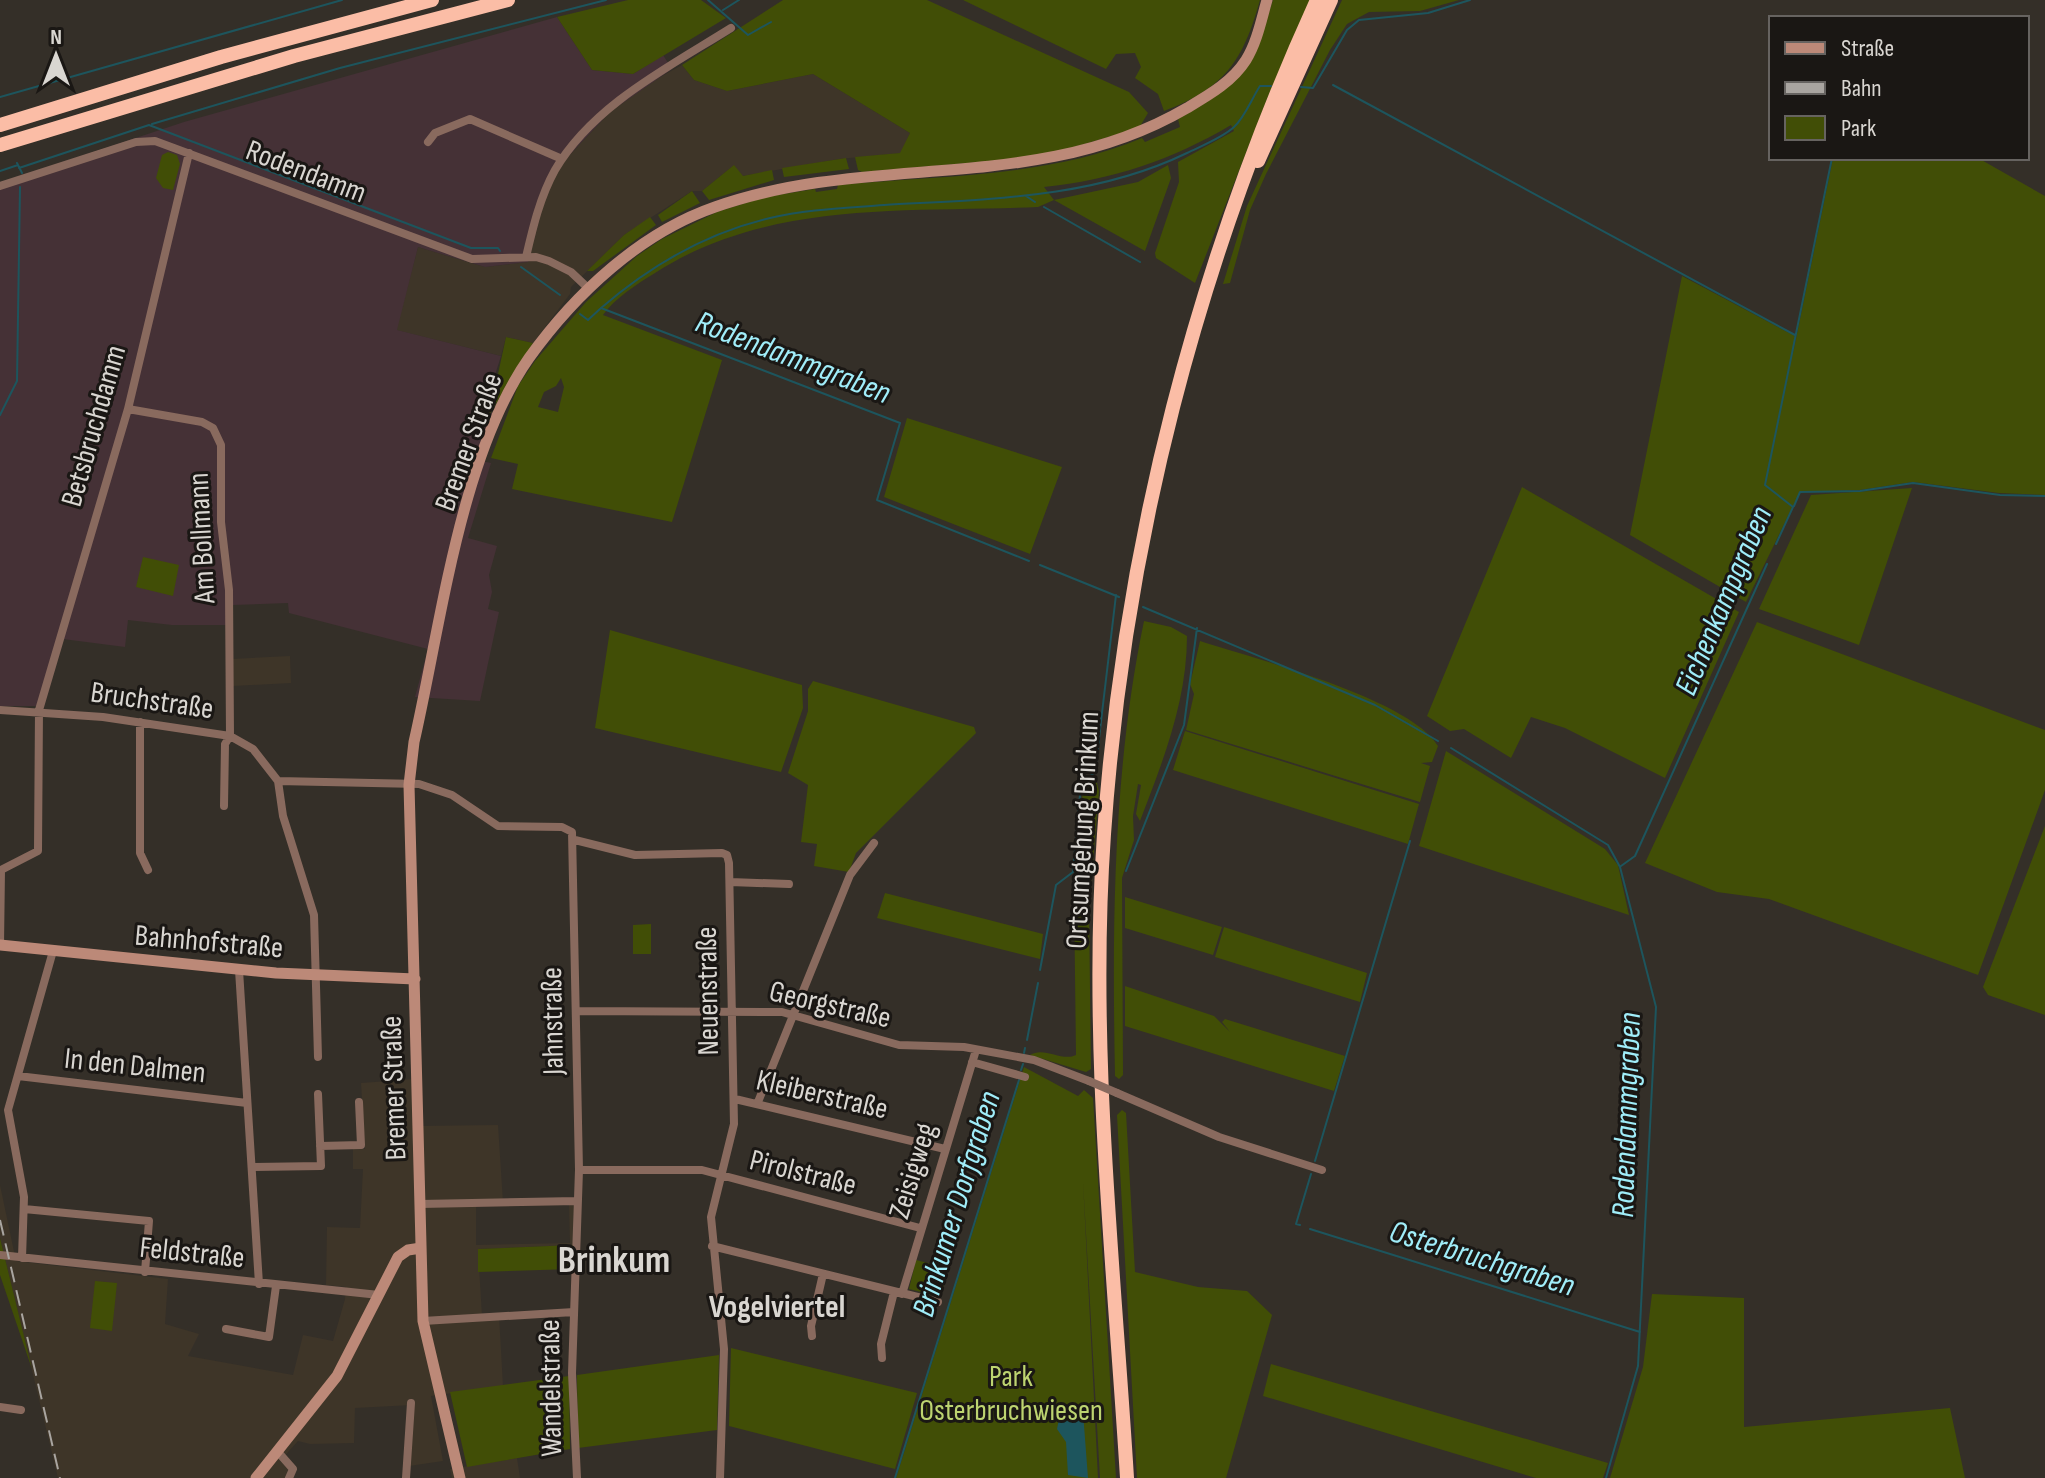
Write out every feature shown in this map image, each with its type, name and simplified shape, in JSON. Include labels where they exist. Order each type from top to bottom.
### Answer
[{"type":"highway","points":[[4,124],[221,57],[432,0]]},
{"type":"highway","points":[[6,143],[294,56],[508,0]]},
{"type":"highway","name":"Ortsumgehung Brinkum","points":[[1127,1478],[1106,1137],[1101,985],[1104,836],[1117,693],[1146,516],[1170,415],[1205,292],[1237,200],[1328,1]]},
{"type":"street","name":"Bremer Straße","points":[[457,1478],[436,1397],[423,1321],[409,785],[414,742],[473,485],[524,366],[554,326],[623,259],[665,231],[711,208],[757,194],[844,179],[1041,161],[1095,150],[1138,134],[1201,100],[1235,74],[1254,43],[1267,0]]},
{"type":"street","points":[[526,257],[545,189],[562,159],[624,97],[731,28]]},
{"type":"street","points":[[428,142],[435,133],[470,119],[562,159]]},
{"type":"street","name":"Rodendamm","points":[[0,186],[136,142],[155,141],[472,259],[497,261],[526,257],[549,261],[571,272],[589,289]]},
{"type":"street","name":"Betsbruchdamm","points":[[1,870],[38,851],[39,710],[128,409],[189,153]]},
{"type":"street","name":"Am Bollmann","points":[[128,409],[202,422],[213,428],[221,445],[221,522],[229,590],[230,736],[225,744],[224,806]]},
{"type":"street","name":"Bruchstraße","points":[[0,710],[39,710],[230,736],[253,749],[278,781]]},
{"type":"street","points":[[140,722],[140,853],[148,870]]},
{"type":"street","points":[[318,1057],[314,915],[283,816],[278,781],[428,786],[452,795],[498,826],[562,827],[572,832],[575,840]]},
{"type":"street","name":"Neuenstraße","points":[[575,840],[635,855],[722,853],[727,855],[729,863],[734,1124],[711,1217],[723,1343],[717,1477]]},
{"type":"street","name":"Jahnstraße","points":[[575,840],[577,1201]]},
{"type":"street","points":[[758,1102],[850,875],[874,843]]},
{"type":"street","points":[[0,945],[1,870]]},
{"type":"street","name":"Neuenstraße","points":[[730,882],[789,884]]},
{"type":"street","name":"Bahnhofstraße","points":[[0,945],[239,970],[415,979]]},
{"type":"street","points":[[22,1258],[24,1209],[8,1110],[53,951]]},
{"type":"street","points":[[239,970],[259,1284]]},
{"type":"street","name":"Georgstraße","points":[[577,1011],[782,1012],[899,1045],[976,1050],[1034,1060],[1219,1137],[1322,1170]]},
{"type":"street","points":[[976,1050],[972,1062],[1025,1077]]},
{"type":"street","name":"Zeisigweg","points":[[882,1358],[881,1344],[972,1062]]},
{"type":"street","name":"In den Dalmen","points":[[18,1076],[247,1103]]},
{"type":"street","points":[[252,1167],[321,1166],[318,1094]]},
{"type":"street","name":"Kleiberstraße","points":[[735,1099],[758,1102],[945,1149]]},
{"type":"street","points":[[320,1146],[361,1145],[359,1102]]},
{"type":"street","name":"Pirolstraße","points":[[579,1170],[702,1170],[920,1228]]},
{"type":"street","points":[[420,1204],[577,1201]]},
{"type":"street","name":"Wandelstraße","points":[[577,1201],[573,1433],[577,1478]]},
{"type":"street","points":[[24,1209],[149,1221],[145,1272]]},
{"type":"street","points":[[712,1246],[938,1302]]},
{"type":"street","points":[[256,1478],[329,1388],[401,1254],[421,1254]]},
{"type":"street","name":"Feldstraße","points":[[0,1255],[379,1295]]},
{"type":"street","points":[[812,1336],[811,1326],[823,1274]]},
{"type":"street","points":[[226,1329],[269,1337],[276,1286]]},
{"type":"street","points":[[423,1321],[574,1312]]},
{"type":"street","points":[[406,1478],[411,1403]]},
{"type":"street","points":[[0,1407],[21,1410]]},
{"type":"street","points":[[278,1452],[293,1469],[289,1478]]},
{"type":"shaded area","points":[[557,17],[592,70],[633,74],[663,55],[672,69],[610,112],[564,161],[547,190],[528,262],[485,267],[418,247],[397,330],[501,356],[483,413],[493,413],[477,460],[491,463],[468,538],[497,546],[489,575],[492,592],[488,609],[499,612],[480,701],[415,697],[428,649],[289,613],[288,603],[232,605],[231,625],[172,625],[128,620],[125,647],[63,639],[44,706],[0,706],[0,183],[184,122]]},
{"type":"shaded area","points":[[682,65],[694,80],[727,91],[813,74],[910,133],[901,153],[839,159],[742,176],[733,166],[702,191],[692,191],[624,235],[571,287],[570,294],[533,343],[506,337],[501,356],[396,330],[418,247],[485,267],[527,262],[547,190],[564,161],[610,112],[644,86]]},
{"type":"shaded area","points":[[290,656],[291,683],[233,686],[232,659]]},
{"type":"shaded area","points":[[415,1079],[416,1126],[498,1125],[503,1202],[574,1201],[573,1245],[478,1249],[482,1316],[499,1315],[503,1386],[431,1396],[443,1461],[409,1466],[412,1405],[355,1408],[354,1443],[310,1444],[298,1441],[280,1461],[291,1471],[287,1478],[58,1478],[0,1238],[0,1185],[16,1261],[168,1279],[165,1324],[199,1334],[188,1356],[293,1375],[303,1335],[333,1341],[345,1299],[346,1287],[326,1285],[327,1227],[360,1228],[363,1169],[353,1169],[353,1149],[365,1149],[361,1083]],"holes":[[[569,1205],[570,1243],[476,1245],[476,1206]]]},
{"type":"shaded area","points":[[517,1458],[520,1478],[452,1478],[450,1469]]},
{"type":"green space","points":[[628,0],[701,0],[726,18],[633,74],[592,70],[557,17]]},
{"type":"green space","points":[[783,0],[927,0],[1129,92],[1148,113],[1139,128],[1040,157],[862,172],[858,170],[855,157],[900,153],[910,133],[813,74],[727,91],[694,80],[682,65]]},
{"type":"green space","points":[[963,0],[1260,0],[1246,40],[1228,70],[1202,93],[1164,111],[1158,94],[1135,78],[1141,67],[1135,53],[1116,54],[1106,69]]},
{"type":"green space","points":[[1273,0],[1312,0],[1267,99],[1195,283],[1156,258],[1155,253],[1179,182],[1178,162],[1234,131],[1231,125],[1164,158],[1117,174],[1044,187],[1054,200],[1038,207],[841,214],[745,232],[699,249],[648,277],[614,303],[603,315],[722,360],[672,522],[512,489],[518,464],[491,458],[518,386],[535,361],[586,302],[637,256],[662,239],[717,212],[765,197],[815,189],[816,192],[837,189],[838,185],[1031,168],[1106,151],[1142,138],[1145,142],[1180,127],[1178,119],[1217,95],[1241,72],[1258,43]],"holes":[[[561,378],[564,387],[558,412],[538,407],[544,392],[556,386]]]},
{"type":"green space","points":[[1342,0],[1459,0],[1420,11],[1369,12],[1347,24],[1330,50],[1266,174],[1250,210],[1230,283],[1223,284],[1247,206]]},
{"type":"green space","points":[[168,152],[177,155],[180,164],[173,190],[163,188],[156,178],[162,155]]},
{"type":"green space","points":[[846,158],[849,169],[784,177],[782,168]]},
{"type":"green space","points":[[1833,160],[1982,160],[2045,196],[2045,495],[1999,493],[1913,482],[1860,490],[1800,492],[1746,602],[1630,535],[1682,276],[1795,336],[1793,353]]},
{"type":"green space","points":[[734,165],[743,176],[772,170],[774,180],[709,200],[702,191]]},
{"type":"green space","points":[[1168,165],[1171,178],[1145,251],[1054,200],[1138,182]]},
{"type":"green space","points":[[692,191],[700,203],[662,222],[658,215]]},
{"type":"green space","points":[[650,217],[656,225],[593,271],[587,271],[624,235]]},
{"type":"green space","points":[[506,337],[533,343],[489,415],[483,413],[498,374]]},
{"type":"green space","points":[[907,418],[1062,467],[1030,554],[884,497]]},
{"type":"green space","points":[[1522,487],[1739,612],[1665,778],[1565,728],[1531,717],[1511,758],[1464,729],[1450,731],[1427,716]]},
{"type":"green space","points":[[1912,488],[1859,645],[1759,609],[1811,495]]},
{"type":"green space","points":[[143,557],[179,565],[173,596],[136,587]]},
{"type":"green space","points":[[1144,621],[1171,627],[1187,636],[1186,660],[1172,730],[1140,821],[1136,814],[1141,785],[1138,784],[1133,816],[1134,840],[1122,878],[1123,1075],[1119,1079],[1115,1076],[1114,1019],[1120,790]]},
{"type":"green space","points":[[1757,622],[2045,730],[2045,790],[1978,975],[1769,899],[1717,892],[1645,863]]},
{"type":"green space","points":[[610,630],[802,685],[803,708],[781,772],[595,728]]},
{"type":"green space","points":[[1200,641],[1330,683],[1397,712],[1422,729],[1438,746],[1432,762],[1421,763],[1430,766],[1420,802],[1186,730],[1194,694],[1190,684]]},
{"type":"green space","points":[[813,681],[974,727],[976,733],[856,853],[849,872],[814,866],[817,844],[801,842],[808,785],[788,773],[808,711],[808,689]]},
{"type":"green space","points":[[1185,731],[1419,804],[1408,844],[1173,770]]},
{"type":"green space","points":[[1446,751],[1605,849],[1618,865],[1629,915],[1419,846]]},
{"type":"green space","points":[[1091,780],[1097,783],[1099,791],[1089,908],[1091,1069],[1086,1072],[1030,1055],[1041,1052],[1065,1057],[1076,1055],[1074,893],[1083,814],[1082,788]]},
{"type":"green space","points":[[2045,826],[2045,1015],[1988,995],[1983,987]]},
{"type":"green space","points":[[885,893],[1043,934],[1040,959],[877,918]]},
{"type":"green space","points":[[1125,897],[1222,927],[1213,955],[1125,928]]},
{"type":"green space","points":[[651,924],[651,954],[633,954],[633,925]]},
{"type":"green space","points":[[1224,927],[1367,973],[1360,1002],[1215,957]]},
{"type":"green space","points":[[1125,986],[1214,1016],[1230,1032],[1222,1022],[1225,1019],[1345,1056],[1334,1091],[1125,1026]]},
{"type":"green space","name":"Park Osterbruchwiesen","points":[[1024,1067],[1078,1096],[1084,1090],[1093,1098],[1116,1478],[1100,1478],[1083,1181],[1098,1478],[896,1478]]},
{"type":"green space","points":[[1122,1110],[1126,1113],[1135,1272],[1198,1287],[1247,1291],[1272,1315],[1226,1478],[1137,1478],[1117,1115]]},
{"type":"green space","points":[[0,1238],[32,1369],[0,1275]]},
{"type":"green space","points":[[573,1245],[573,1269],[478,1272],[478,1249]]},
{"type":"green space","points":[[916,1260],[948,1268],[941,1297],[909,1289]]},
{"type":"green space","points":[[95,1281],[117,1283],[112,1331],[90,1328]]},
{"type":"green space","points":[[1652,1294],[1744,1298],[1744,1427],[1950,1408],[1965,1478],[1610,1478],[1643,1367]]},
{"type":"green space","points":[[731,1348],[917,1393],[895,1469],[729,1426]]},
{"type":"green space","points":[[719,1355],[717,1430],[578,1448],[577,1375]]},
{"type":"green space","points":[[1271,1364],[1608,1463],[1603,1478],[1536,1478],[1263,1396]]},
{"type":"green space","points":[[569,1376],[570,1449],[467,1467],[450,1392]]},
{"type":"water","points":[[1066,1409],[1083,1412],[1088,1478],[1068,1475],[1066,1442],[1057,1429],[1060,1414]]},
{"type":"waterway","points":[[0,97],[342,0]]},
{"type":"waterway","points":[[152,124],[340,68],[606,0]]},
{"type":"waterway","points":[[708,0],[748,35],[771,22]]},
{"type":"waterway","points":[[723,10],[739,0]]},
{"type":"waterway","points":[[1301,87],[1313,88],[1347,30],[1359,20],[1428,13],[1470,0]]},
{"type":"waterway","points":[[1333,85],[1795,335]]},
{"type":"waterway","points":[[601,308],[639,278],[680,252],[746,224],[827,209],[1038,194],[1114,180],[1151,168],[1229,131],[1242,118],[1260,86],[1271,86]]},
{"type":"waterway","name":"Rodendammgraben","points":[[19,168],[149,125],[471,248],[498,248],[500,251]]},
{"type":"waterway","name":"Eichenkampgraben","points":[[1776,544],[1793,507],[1765,485],[1832,160]]},
{"type":"waterway","name":"Rodendammgraben","points":[[17,163],[22,173]]},
{"type":"waterway","points":[[0,171],[18,165]]},
{"type":"waterway","points":[[0,415],[17,381],[20,187]]},
{"type":"waterway","points":[[1026,196],[1035,202]]},
{"type":"waterway","points":[[1044,207],[1140,262]]},
{"type":"waterway","name":"Rodendammgraben","points":[[521,267],[560,295]]},
{"type":"waterway","name":"Rodendammgraben","points":[[580,314],[588,320],[601,308],[900,423],[877,500],[1029,561]]},
{"type":"waterway","points":[[1794,506],[1800,492],[1860,491],[1913,483],[2000,495],[2045,496]]},
{"type":"waterway","name":"Eichenkampgraben","points":[[1621,866],[1635,856],[1767,564]]},
{"type":"waterway","name":"Rodendammgraben","points":[[1040,565],[1119,597]]},
{"type":"waterway","name":"Brinkumer Dorfgraben","points":[[1040,970],[1056,885],[1073,872],[1081,784],[1095,772],[1116,595]]},
{"type":"waterway","name":"Rodendammgraben","points":[[1143,607],[1375,705],[1438,741]]},
{"type":"waterway","points":[[1126,871],[1184,725],[1197,628]]},
{"type":"waterway","name":"Rodendammgraben","points":[[1451,748],[1608,845],[1620,867],[1656,1007],[1638,1366],[1606,1478]]},
{"type":"waterway","name":"Osterbruchgraben","points":[[1315,1161],[1410,841]]},
{"type":"waterway","name":"Brinkumer Dorfgraben","points":[[1027,1040],[1038,983]]},
{"type":"waterway","name":"Brinkumer Dorfgraben","points":[[1024,1053],[1025,1048]]},
{"type":"waterway","name":"Brinkumer Dorfgraben","points":[[1021,1070],[1023,1064]]},
{"type":"waterway","name":"Brinkumer Dorfgraben","points":[[895,1478],[1019,1080]]},
{"type":"waterway","name":"Osterbruchgraben","points":[[1300,1225],[1296,1224],[1311,1174]]},
{"type":"waterway","name":"Osterbruchgraben","points":[[1310,1229],[1640,1332]]},
{"type":"railway","points":[[0,1220],[60,1478]]},
{"type":"district","name":"Brinkum","points":[[614,1260]]},
{"type":"district","name":"Vogelviertel","points":[[777,1307]]}]
